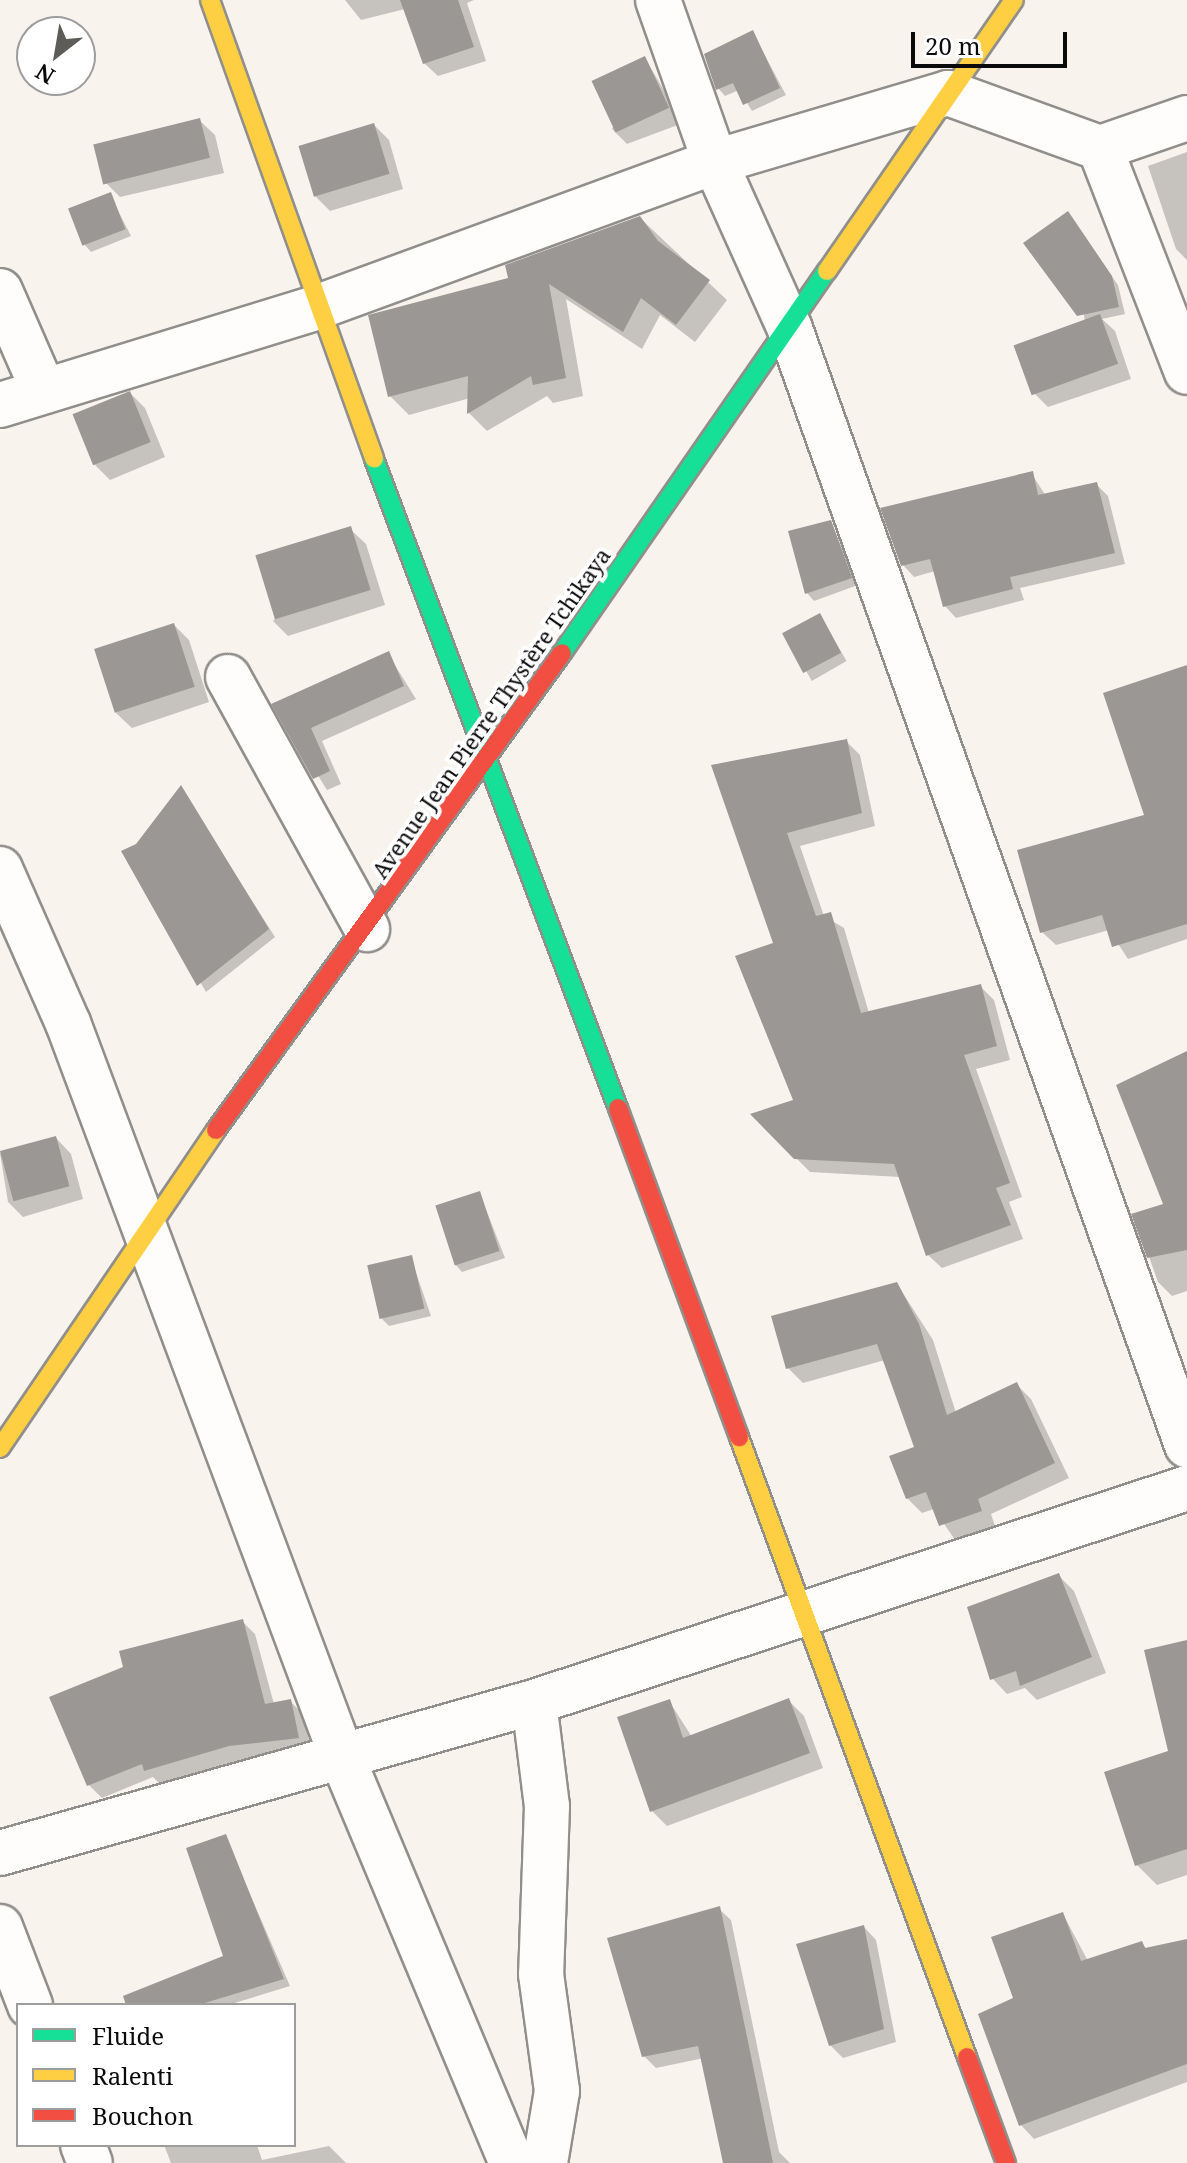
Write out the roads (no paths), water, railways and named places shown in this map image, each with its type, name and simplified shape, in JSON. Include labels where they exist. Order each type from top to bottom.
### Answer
[{"type":"street","points":[[210,0],[315,308],[489,758],[806,1611],[1006,2163]]},
{"type":"street","points":[[658,0],[715,162],[790,329],[1187,1445]]},
{"type":"street","name":"Avenue Jean Pierre Thystère Tchikaya","points":[[0,1448],[142,1230],[367,929],[489,758],[790,329],[1014,0]]},
{"type":"street","points":[[0,405],[42,387],[315,308],[715,162],[948,93],[1100,148],[1187,118]]},
{"type":"street","points":[[1100,148],[1187,372]]},
{"type":"street","points":[[0,291],[42,387]]},
{"type":"street","points":[[228,677],[367,929]]},
{"type":"street","points":[[0,869],[68,1023],[142,1230],[342,1757],[512,2163]]},
{"type":"street","points":[[0,1853],[534,1702],[1187,1488]]},
{"type":"street","points":[[534,1702],[547,1806],[541,1974],[557,2091],[545,2163]]},
{"type":"street","points":[[0,1927],[29,2003]]}]
